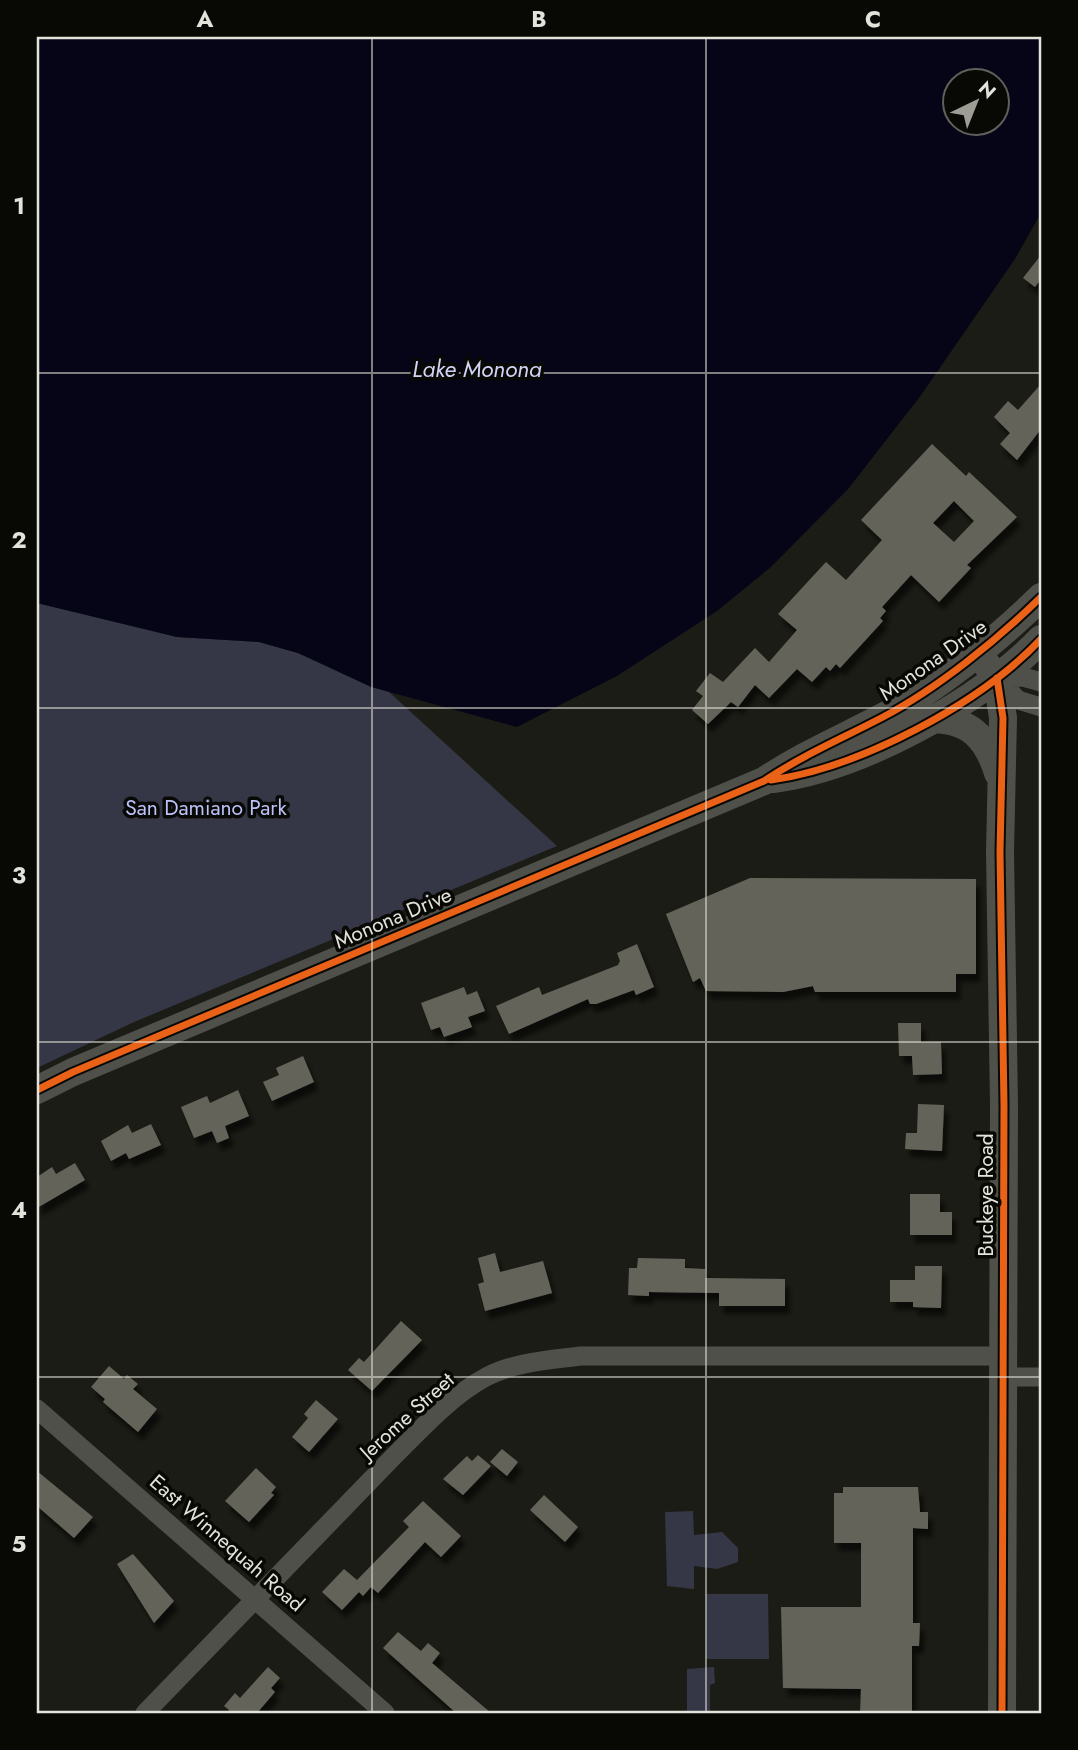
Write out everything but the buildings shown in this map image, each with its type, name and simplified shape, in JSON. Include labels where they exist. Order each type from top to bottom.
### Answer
[{"type":"street","name":"Monona Drive","points":[[37,1090],[73,1072],[764,781],[808,752],[907,703],[977,652],[1041,597]]},
{"type":"street","name":"Monona Drive","points":[[764,781],[821,770],[930,719],[997,678],[1041,639]]},
{"type":"street","name":"Buckeye Road","points":[[977,652],[997,678],[1003,705],[1000,852],[1004,1105],[1002,1713]]},
{"type":"street","points":[[997,678],[1023,677],[1041,682]]},
{"type":"street","points":[[997,678],[1018,700],[1041,707]]},
{"type":"street","points":[[930,719],[959,722],[976,731],[990,751],[1003,785]]},
{"type":"street","name":"Jerome Street","points":[[145,1713],[429,1422],[477,1384],[500,1372],[534,1362],[594,1355],[1003,1366],[1041,1377]]},
{"type":"street","name":"East Winnequah Road","points":[[37,1409],[385,1713]]},
{"type":"green space","name":"San Damiano Park","points":[[37,603],[177,637],[259,642],[298,653],[389,692],[557,846],[134,1022],[37,1068]]},
{"type":"green space","points":[[693,1511],[694,1535],[722,1532],[738,1548],[738,1562],[717,1569],[694,1566],[694,1589],[667,1586],[665,1512]]},
{"type":"green space","points":[[706,1594],[768,1594],[769,1659],[706,1659]]},
{"type":"green space","points":[[714,1667],[715,1683],[710,1685],[710,1713],[687,1713],[687,1669]]},
{"type":"water","name":"Lake Monona","points":[[37,37],[1041,37],[1041,213],[1015,259],[919,398],[848,489],[771,567],[717,611],[617,676],[517,727],[371,687],[298,653],[259,642],[177,637],[37,603]]},
{"type":"cycle path","points":[[37,1090],[73,1072],[764,781],[925,692],[986,646],[1041,597]]},
{"type":"cycle path","points":[[771,780],[842,762],[916,729],[985,687],[1041,639]]},
{"type":"cycle path","points":[[997,678],[1003,718],[1000,852],[1004,1105],[1002,1713]]}]
